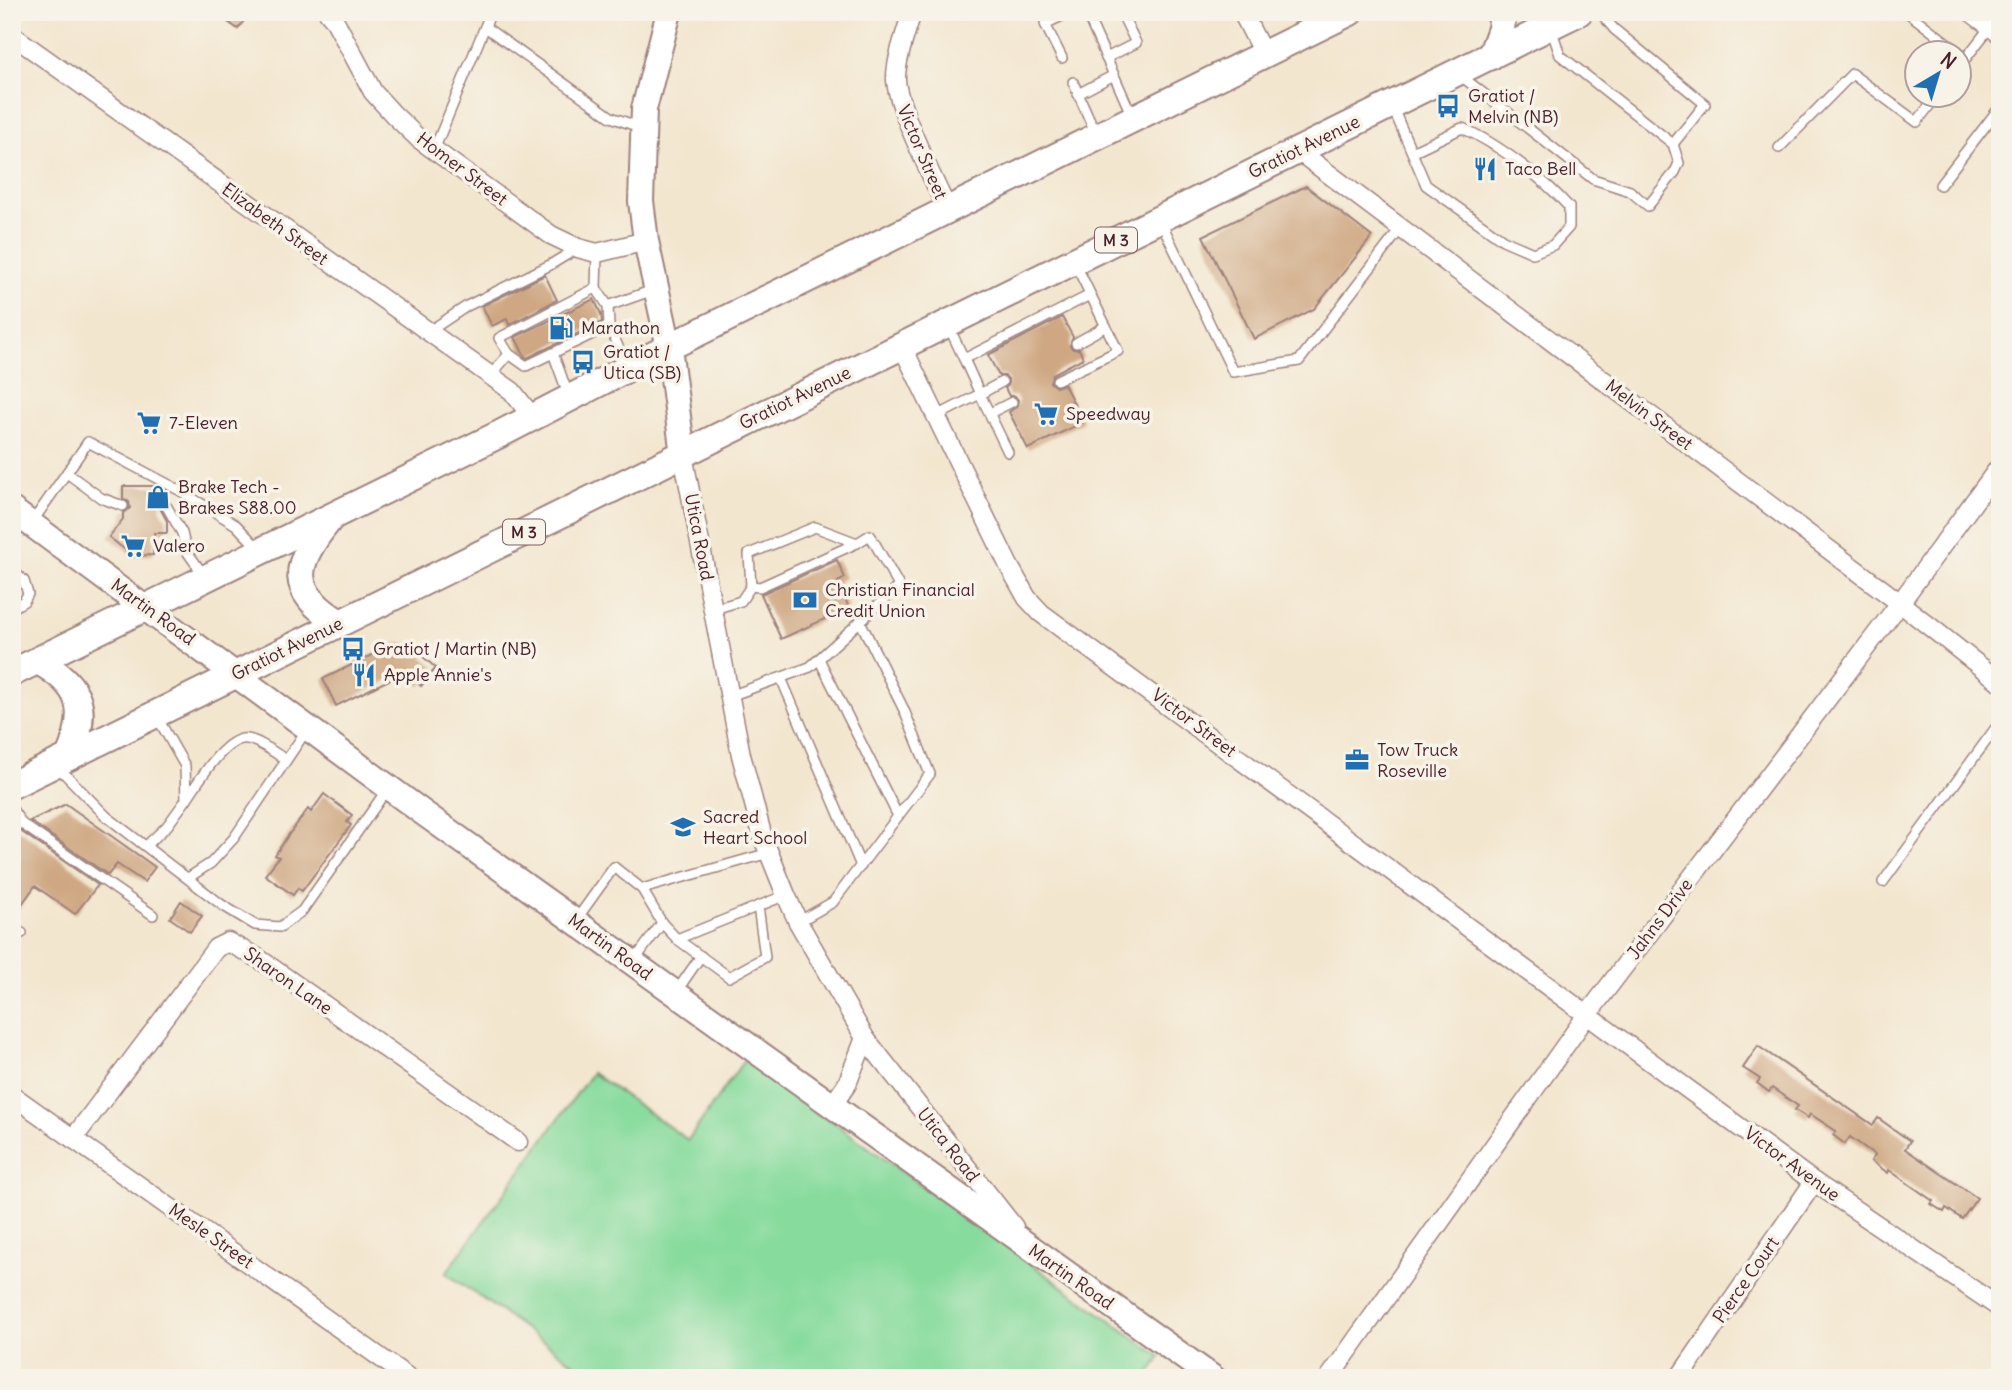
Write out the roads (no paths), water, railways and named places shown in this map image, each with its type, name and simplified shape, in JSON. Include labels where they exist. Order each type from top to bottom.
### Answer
[{"type":"main road","points":[[12,673],[533,418],[669,347],[1350,12]]},
{"type":"main road","points":[[1491,56],[1501,29],[1503,12]]},
{"type":"main road","name":"Gratiot Avenue","points":[[12,785],[1579,12]]},
{"type":"main road","points":[[332,516],[313,540],[305,556],[302,586],[308,599],[319,611],[340,623]]},
{"type":"main road","points":[[38,662],[67,681],[80,709],[80,723],[61,760]]},
{"type":"street","name":"Homer Street","points":[[328,12],[373,92],[419,139],[434,150],[551,234],[578,248],[597,253],[646,241]]},
{"type":"street","name":"Utica Road","points":[[669,12],[644,110],[641,201],[646,241],[669,347],[683,455],[741,754],[769,853],[798,922],[865,1038],[1032,1250]]},
{"type":"street","name":"Victor Street","points":[[912,12],[895,79],[900,101],[947,209]]},
{"type":"street","points":[[1242,12],[1264,55]]},
{"type":"street","points":[[1971,12],[1995,30]]},
{"type":"street","name":"Elizabeth Street","points":[[12,35],[512,391],[533,418]]},
{"type":"street","name":"Melvin Street","points":[[1297,150],[1900,603],[2000,682]]},
{"type":"street","name":"Victor Street","points":[[902,346],[1009,566],[1027,598],[1041,612],[1587,1015]]},
{"type":"street","name":"Jahns Drive","points":[[1329,1378],[1587,1015],[1900,603],[2000,466]]},
{"type":"street","name":"Martin Road","points":[[22,517],[389,787],[1213,1378]]},
{"type":"street","name":"Sharon Lane","points":[[74,1139],[216,948],[228,942],[258,958],[518,1142]]},
{"type":"street","name":"Victor Avenue","points":[[1587,1015],[1814,1182],[2000,1308]]},
{"type":"street","points":[[832,1106],[847,1084],[865,1038]]},
{"type":"street","name":"Mesle Street","points":[[12,1095],[409,1378]]},
{"type":"street","name":"Pierce Court","points":[[1679,1378],[1814,1182]]},
{"type":"lane","points":[[434,150],[491,12]]},
{"type":"lane","points":[[1062,58],[1045,24],[1070,12]]},
{"type":"lane","points":[[1086,12],[1133,118]]},
{"type":"lane","points":[[1106,58],[1136,43],[1121,12]]},
{"type":"lane","points":[[1600,12],[1614,29],[1705,104],[1673,144]]},
{"type":"lane","points":[[1908,12],[1941,38]]},
{"type":"lane","points":[[1457,73],[1593,179],[1630,191],[1648,206],[1679,163],[1673,144],[1560,55],[1550,26]]},
{"type":"lane","points":[[485,27],[611,117],[643,128]]},
{"type":"lane","points":[[1974,45],[1995,30]]},
{"type":"lane","points":[[1779,148],[1853,74],[1917,122],[1928,108]]},
{"type":"lane","points":[[1078,93],[1114,75]]},
{"type":"lane","points":[[1073,82],[1097,136]]},
{"type":"lane","points":[[1391,104],[1426,185],[1503,240],[1533,253],[1553,245],[1569,227],[1569,207],[1553,189],[1479,135],[1462,128],[1412,152]]},
{"type":"lane","points":[[1940,185],[2000,107]]},
{"type":"lane","points":[[1160,219],[1233,372],[1298,361],[1401,228]]},
{"type":"lane","points":[[428,332],[467,306],[578,248]]},
{"type":"lane","points":[[597,253],[596,288],[608,306],[609,327],[628,368]]},
{"type":"lane","points":[[1057,380],[1118,351],[1074,261]]},
{"type":"lane","points":[[596,288],[499,338],[509,354],[526,366],[609,327]]},
{"type":"lane","points":[[608,306],[656,289]]},
{"type":"lane","points":[[964,359],[1090,295]]},
{"type":"lane","points":[[948,324],[1008,452]]},
{"type":"lane","points":[[1076,343],[1106,326]]},
{"type":"lane","points":[[553,353],[570,398]]},
{"type":"lane","points":[[490,376],[509,354]]},
{"type":"lane","points":[[937,416],[1002,382]]},
{"type":"lane","points":[[990,413],[1012,402]]},
{"type":"lane","points":[[22,517],[67,473],[88,442],[214,511],[236,525],[261,551]]},
{"type":"lane","points":[[67,473],[101,498],[123,506]]},
{"type":"lane","points":[[166,507],[182,533],[186,550],[206,578]]},
{"type":"lane","points":[[714,609],[741,601],[751,586],[749,554],[815,527],[857,542]]},
{"type":"lane","points":[[730,696],[810,667],[898,586],[870,535],[760,587],[751,586]]},
{"type":"lane","points":[[12,570],[24,581],[28,594],[24,601],[12,608]]},
{"type":"lane","points":[[798,922],[833,902],[930,774],[904,710],[860,621]]},
{"type":"lane","points":[[819,659],[898,816]]},
{"type":"lane","points":[[780,678],[860,866]]},
{"type":"lane","points":[[155,714],[185,766],[186,800]]},
{"type":"lane","points":[[1883,883],[2000,722]]},
{"type":"lane","points":[[188,878],[211,863],[234,838],[308,727]]},
{"type":"lane","points":[[146,846],[167,826],[221,752],[235,740],[246,739],[286,760]]},
{"type":"lane","points":[[61,760],[106,817],[222,905],[255,925],[280,927],[302,911],[389,787]]},
{"type":"lane","points":[[12,809],[22,824],[153,915]]},
{"type":"lane","points":[[642,888],[769,853]]},
{"type":"lane","points":[[575,921],[614,867],[642,888],[662,923],[677,939],[729,977],[765,957],[758,906]]},
{"type":"lane","points":[[677,939],[786,895]]},
{"type":"lane","points":[[633,963],[662,923]]},
{"type":"lane","points":[[12,928],[22,933]]},
{"type":"lane","points":[[675,993],[701,956]]},
{"type":"place","name":"Gratiot / Melvin (NB)","points":[[1448,106]]},
{"type":"place","name":"Taco Bell","points":[[1485,169]]},
{"type":"place","name":"Marathon","points":[[561,328]]},
{"type":"place","name":"Gratiot / Utica (SB)","points":[[583,362]]},
{"type":"place","name":"Speedway","points":[[1046,414]]},
{"type":"place","name":"7-Eleven","points":[[149,423]]},
{"type":"place","name":"Brake Tech - Brakes S88.00","points":[[158,497]]},
{"type":"place","name":"Valero","points":[[133,546]]},
{"type":"place","name":"Christian Financial Credit Union","points":[[805,600]]},
{"type":"place","name":"Gratiot / Martin (NB)","points":[[353,649]]},
{"type":"place","name":"Apple Annie's","points":[[364,675]]},
{"type":"place","name":"Tow Truck Roseville","points":[[1357,760]]},
{"type":"place","name":"Sacred Heart School","points":[[683,827]]}]
